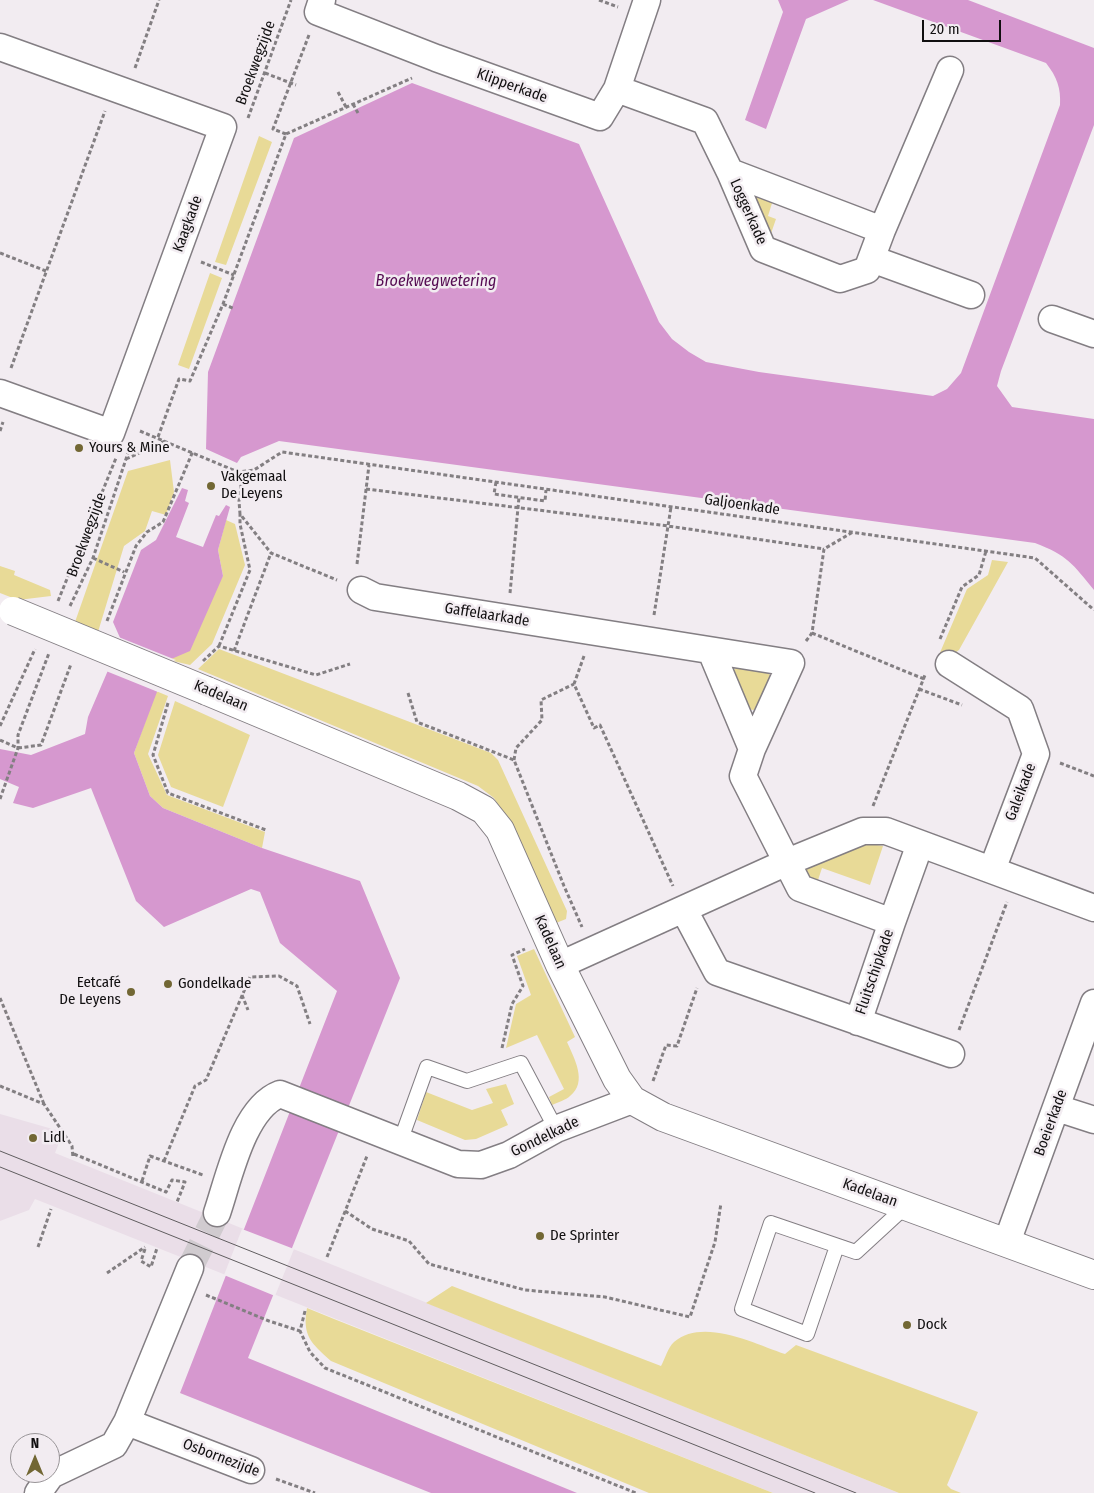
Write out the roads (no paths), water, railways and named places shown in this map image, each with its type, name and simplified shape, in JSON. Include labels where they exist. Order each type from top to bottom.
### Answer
[{"type":"street","name":"Klipperkade","points":[[320,6],[436,58],[600,117],[617,89],[648,0]]},
{"type":"street","name":"Kaagkade","points":[[0,47],[223,127],[177,253],[127,437],[1,393]]},
{"type":"street","name":"Loggerkade","points":[[617,89],[705,121],[730,172],[762,249],[840,279],[867,270],[950,70]]},
{"type":"street","name":"Loggerkade","points":[[730,172],[882,230]]},
{"type":"street","points":[[872,258],[971,295]]},
{"type":"street","points":[[1052,320],[1094,334]]},
{"type":"street","name":"Gaffelaarkade","points":[[357,589],[375,597],[711,652],[791,663],[752,749]]},
{"type":"street","name":"Kadelaan","points":[[6,609],[458,796],[484,810],[500,830],[560,965],[604,1057],[638,1103],[663,1117],[1094,1274]]},
{"type":"street","points":[[711,652],[752,749],[743,776],[785,863]]},
{"type":"street","name":"Galeikade","points":[[938,660],[1020,708],[1036,754],[1004,874]]},
{"type":"street","points":[[560,965],[785,863],[864,831],[886,831],[1094,908]]},
{"type":"street","name":"Fluitschipkade","points":[[858,1022],[920,844]]},
{"type":"street","name":"Fluitschipkade","points":[[785,863],[800,888],[892,922]]},
{"type":"street","points":[[684,910],[718,972],[951,1054]]},
{"type":"street","name":"Boeierkade","points":[[1007,1242],[1094,1003]]},
{"type":"street","name":"Gondelkade","points":[[217,1213],[247,1128],[257,1111],[270,1098],[280,1094],[458,1164],[481,1166],[509,1155],[556,1129],[638,1103]]},
{"type":"street","points":[[1057,1108],[1094,1120]]},
{"type":"street","points":[[38,1493],[51,1475],[114,1445],[127,1422],[190,1268]]},
{"type":"street","name":"Osbornezijde","points":[[127,1422],[251,1470]]},
{"type":"lane","points":[[388,1137],[427,1067],[467,1081],[497,1069],[521,1063],[556,1129]]},
{"type":"lane","points":[[837,1246],[807,1334],[742,1309],[771,1222],[856,1252],[906,1206]]},
{"type":"water","points":[[778,0],[849,0],[806,19],[766,129],[745,120],[783,12]]},
{"type":"water","name":"Broekwegwetering","points":[[873,0],[968,0],[1094,48],[1094,125],[997,386],[1012,407],[1094,419],[1094,590],[1069,561],[1035,543],[279,441],[241,457],[237,463],[206,449],[208,372],[294,138],[412,83],[579,144],[659,322],[672,339],[706,362],[759,372],[933,396],[947,389],[961,373],[1060,105],[1060,93],[1056,78],[1046,63]]},
{"type":"water","points":[[182,488],[188,490],[185,501],[189,503],[176,537],[203,547],[216,515],[219,516],[226,505],[230,507],[218,550],[223,576],[190,651],[169,660],[134,753],[150,796],[163,808],[262,848],[360,881],[400,978],[248,1358],[577,1493],[431,1493],[180,1393],[337,991],[280,943],[260,892],[251,889],[164,927],[136,901],[91,788],[33,808],[13,803],[19,787],[0,779],[0,749],[31,755],[85,734],[88,717],[121,640],[113,622],[141,550],[156,540]]},
{"type":"tunnel","points":[[190,1268],[217,1213]]},
{"type":"tram line","points":[[0,1151],[856,1493]]},
{"type":"tram line","points":[[0,1167],[815,1493]]},
{"type":"place","name":"Yours & Mine","points":[[79,448]]},
{"type":"place","name":"Vakgemaal De Leyens","points":[[211,486]]},
{"type":"place","name":"Gondelkade","points":[[168,984]]},
{"type":"place","name":"Eetcafé De Leyens","points":[[131,992]]},
{"type":"place","name":"Lidl","points":[[33,1138]]},
{"type":"place","name":"De Sprinter","points":[[540,1236]]},
{"type":"place","name":"Dock","points":[[907,1325]]}]
